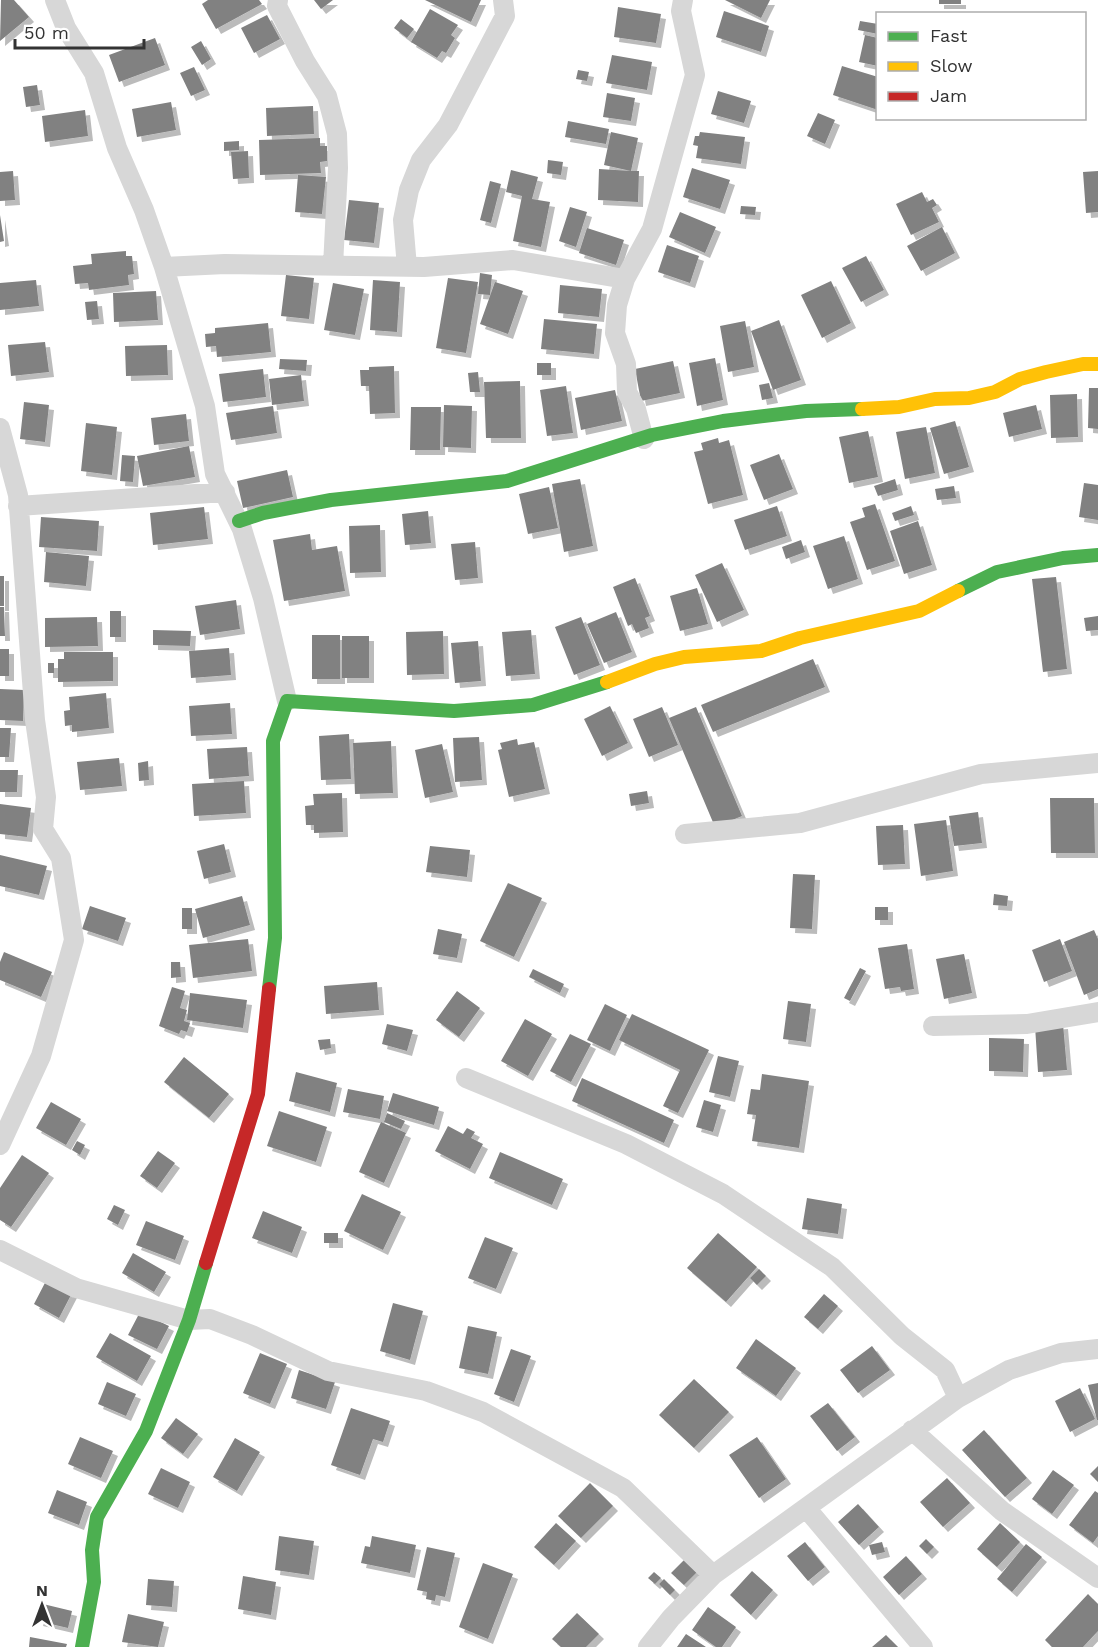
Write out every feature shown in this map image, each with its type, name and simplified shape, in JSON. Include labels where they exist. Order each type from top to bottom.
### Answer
[{"type":"street","points":[[55,0],[66,28],[94,73],[117,148],[144,210],[164,267],[205,406],[215,474],[239,521],[263,598],[287,701],[273,741],[275,938],[258,1094],[189,1320],[146,1431],[97,1516],[92,1550],[94,1582],[82,1647]]},
{"type":"street","points":[[278,0],[278,6],[305,62],[327,96],[337,134],[338,187],[333,266]]},
{"type":"street","points":[[407,267],[403,220],[409,190],[421,160],[448,125],[505,16],[502,0]]},
{"type":"street","points":[[644,439],[636,409],[627,392],[626,364],[615,333],[617,305],[625,279],[652,230],[695,75],[681,11],[683,0]]},
{"type":"street","points":[[164,267],[225,264],[407,267],[513,260],[625,279]]},
{"type":"street","points":[[239,521],[263,513],[331,500],[507,481],[652,435],[723,421],[806,411],[899,407],[935,399],[969,398],[995,392],[1020,379],[1046,372],[1083,364],[1098,364]]},
{"type":"street","points":[[0,428],[18,495],[35,720],[46,797],[43,829],[61,858],[74,940],[41,1056],[0,1145]]},
{"type":"street","points":[[18,506],[225,492]]},
{"type":"street","points":[[287,701],[454,711],[533,705],[578,693],[655,664],[684,657],[761,651],[800,638],[919,611],[997,572],[1063,558],[1098,555]]},
{"type":"street","points":[[685,834],[800,823],[981,774],[1098,763]]},
{"type":"street","points":[[933,1026],[1027,1024],[1098,1012]]},
{"type":"street","points":[[466,1078],[626,1144],[723,1194],[832,1268],[902,1336],[945,1370],[958,1398]]},
{"type":"street","points":[[0,1250],[76,1288],[189,1320],[210,1319],[252,1335],[328,1371],[426,1391],[483,1412],[623,1488],[713,1575]]},
{"type":"street","points":[[648,1647],[671,1618],[713,1575],[958,1398],[1009,1370],[1060,1353],[1098,1349]]},
{"type":"street","points":[[912,1430],[1002,1511],[1098,1578]]},
{"type":"street","points":[[807,1509],[923,1647]]},
{"type":"building","points":[[1,0],[14,0],[29,17],[0,41]]},
{"type":"building","points":[[208,0],[259,0],[262,4],[216,29],[202,4]]},
{"type":"building","points":[[314,0],[333,0],[321,9]]},
{"type":"building","points":[[425,0],[481,0],[471,22]]},
{"type":"building","points":[[725,0],[770,0],[761,18]]},
{"type":"building","points":[[939,0],[961,0],[961,4],[939,4]]},
{"type":"building","points":[[618,7],[661,14],[656,43],[614,37]]},
{"type":"building","points":[[430,9],[458,25],[451,35],[455,38],[446,53],[442,51],[437,58],[411,42]]},
{"type":"building","points":[[724,11],[769,26],[761,52],[716,37]]},
{"type":"building","points":[[267,15],[280,39],[254,53],[241,28]]},
{"type":"building","points":[[401,19],[414,29],[407,38],[394,28]]},
{"type":"building","points":[[860,21],[876,24],[876,34],[858,30]]},
{"type":"building","points":[[865,35],[876,38],[876,66],[859,62]]},
{"type":"building","points":[[155,38],[165,65],[119,82],[109,55]]},
{"type":"building","points":[[201,41],[211,59],[202,65],[191,47]]},
{"type":"building","points":[[612,55],[652,62],[647,90],[606,83]]},
{"type":"building","points":[[842,66],[876,76],[876,109],[833,95]]},
{"type":"building","points":[[194,67],[205,90],[191,96],[180,73]]},
{"type":"building","points":[[578,70],[589,72],[587,81],[576,79]]},
{"type":"building","points":[[37,85],[40,105],[26,107],[23,87]]},
{"type":"building","points":[[718,91],[751,101],[744,123],[711,114]]},
{"type":"building","points":[[607,93],[635,98],[631,121],[603,117]]},
{"type":"building","points":[[171,102],[176,130],[137,137],[132,109]]},
{"type":"building","points":[[313,106],[314,134],[267,136],[266,108]]},
{"type":"building","points":[[85,110],[88,136],[45,142],[42,116]]},
{"type":"building","points":[[818,113],[835,120],[825,144],[807,136]]},
{"type":"building","points":[[568,121],[609,129],[606,144],[565,137]]},
{"type":"building","points":[[611,132],[638,138],[631,171],[604,165]]},
{"type":"building","points":[[700,132],[745,137],[741,164],[696,158],[698,146],[693,145],[695,136],[699,136]]},
{"type":"building","points":[[320,138],[320,146],[327,146],[327,161],[320,162],[321,173],[260,175],[259,140]]},
{"type":"building","points":[[239,141],[239,150],[224,151],[224,142]]},
{"type":"building","points":[[248,151],[249,178],[233,179],[231,152]]},
{"type":"building","points":[[548,160],[563,162],[561,175],[547,173]]},
{"type":"building","points":[[692,168],[730,180],[720,209],[683,197]]},
{"type":"building","points":[[599,169],[639,171],[638,202],[598,200]]},
{"type":"building","points":[[511,170],[538,177],[532,199],[550,202],[541,247],[513,241],[522,196],[506,192]]},
{"type":"building","points":[[13,171],[15,200],[0,201],[0,172]]},
{"type":"building","points":[[1098,171],[1098,212],[1086,213],[1083,172]]},
{"type":"building","points":[[298,175],[326,177],[322,214],[295,212]]},
{"type":"building","points":[[490,181],[501,184],[491,223],[480,220]]},
{"type":"building","points":[[922,192],[927,202],[933,199],[937,205],[932,208],[939,222],[911,235],[896,204]]},
{"type":"building","points":[[349,200],[379,203],[374,243],[344,240]]},
{"type":"building","points":[[741,206],[756,207],[755,215],[740,214]]},
{"type":"building","points":[[570,207],[587,212],[576,247],[559,241]]},
{"type":"building","points":[[680,212],[716,227],[705,253],[669,237]]},
{"type":"building","points":[[0,215],[4,241],[0,242]]},
{"type":"building","points":[[942,227],[955,253],[921,271],[907,246]]},
{"type":"building","points":[[587,228],[624,240],[616,265],[579,253]]},
{"type":"building","points":[[667,245],[699,256],[690,283],[658,272]]},
{"type":"building","points":[[126,251],[126,256],[132,256],[134,274],[128,275],[129,285],[89,290],[88,283],[75,284],[73,266],[92,264],[91,254]]},
{"type":"building","points":[[866,256],[884,290],[861,302],[842,268]]},
{"type":"building","points":[[480,273],[492,275],[490,295],[478,294]]},
{"type":"building","points":[[286,275],[314,278],[309,319],[281,316]]},
{"type":"building","points":[[448,278],[478,282],[466,353],[436,348]]},
{"type":"building","points":[[36,280],[39,306],[0,310],[0,283]]},
{"type":"building","points":[[373,280],[400,282],[397,332],[370,330]]},
{"type":"building","points":[[831,281],[851,323],[822,338],[801,295]]},
{"type":"building","points":[[495,282],[523,291],[508,334],[480,324]]},
{"type":"building","points":[[333,283],[364,289],[355,335],[324,330]]},
{"type":"building","points":[[560,285],[602,289],[599,317],[558,313]]},
{"type":"building","points":[[156,291],[158,320],[114,322],[113,293]]},
{"type":"building","points":[[97,301],[99,319],[87,320],[85,302]]},
{"type":"building","points":[[544,319],[597,324],[594,354],[541,349]]},
{"type":"building","points":[[779,320],[801,380],[773,390],[751,331]]},
{"type":"building","points":[[745,321],[754,367],[728,372],[720,326]]},
{"type":"building","points":[[268,323],[271,352],[217,357],[216,346],[206,347],[205,334],[215,333],[215,328]]},
{"type":"building","points":[[45,342],[49,372],[11,376],[8,345]]},
{"type":"building","points":[[167,345],[168,375],[126,376],[125,346]]},
{"type":"building","points":[[715,358],[723,400],[697,406],[689,363]]},
{"type":"building","points":[[280,359],[307,360],[306,371],[279,369]]},
{"type":"building","points":[[673,361],[680,393],[641,401],[635,369]]},
{"type":"building","points":[[537,363],[551,363],[551,375],[537,375]]},
{"type":"building","points":[[394,366],[395,413],[370,414],[369,386],[361,386],[360,370],[369,370],[369,367]]},
{"type":"building","points":[[263,369],[266,397],[223,402],[219,374]]},
{"type":"building","points":[[478,372],[480,392],[470,392],[468,373]]},
{"type":"building","points":[[301,375],[304,401],[272,405],[269,379]]},
{"type":"building","points":[[520,381],[521,438],[486,438],[484,382]]},
{"type":"building","points":[[769,383],[773,398],[762,400],[759,385]]},
{"type":"building","points":[[566,386],[573,433],[547,436],[540,390]]},
{"type":"building","points":[[1089,388],[1098,388],[1098,429],[1088,428]]},
{"type":"building","points":[[615,390],[622,421],[581,430],[575,398]]},
{"type":"building","points":[[1077,394],[1078,437],[1051,438],[1050,395]]},
{"type":"building","points":[[24,402],[49,405],[45,442],[20,439]]},
{"type":"building","points":[[444,405],[472,406],[471,448],[443,447]]},
{"type":"building","points":[[1036,405],[1042,429],[1009,437],[1003,413]]},
{"type":"building","points":[[273,406],[277,433],[231,440],[226,413]]},
{"type":"building","points":[[411,407],[441,407],[440,450],[410,450]]},
{"type":"building","points":[[186,414],[189,441],[154,445],[151,418]]},
{"type":"building","points":[[955,421],[969,467],[944,474],[930,428]]},
{"type":"building","points":[[86,423],[117,427],[112,475],[81,471]]},
{"type":"building","points":[[926,427],[935,473],[905,479],[896,432]]},
{"type":"building","points":[[868,431],[878,477],[849,483],[839,437]]},
{"type":"building","points":[[718,438],[719,443],[729,440],[743,495],[708,504],[694,452],[703,450],[701,443]]},
{"type":"building","points":[[189,446],[195,477],[143,486],[137,456]]},
{"type":"building","points":[[779,454],[793,489],[764,500],[750,465]]},
{"type":"building","points":[[122,455],[135,456],[133,482],[120,481]]},
{"type":"building","points":[[287,470],[293,497],[243,508],[237,481]]},
{"type":"building","points":[[580,479],[593,546],[564,552],[552,484]]},
{"type":"building","points":[[895,479],[898,490],[878,496],[874,486]]},
{"type":"building","points":[[1084,483],[1098,485],[1098,520],[1079,517]]},
{"type":"building","points":[[954,486],[956,498],[937,500],[935,489]]},
{"type":"building","points":[[549,487],[558,528],[528,534],[519,494]]},
{"type":"building","points":[[875,504],[895,561],[867,570],[850,522],[865,517],[862,508]]},
{"type":"building","points":[[777,506],[787,536],[745,550],[734,520]]},
{"type":"building","points":[[911,506],[914,515],[895,521],[892,513]]},
{"type":"building","points":[[204,507],[208,539],[153,545],[150,513]]},
{"type":"building","points":[[428,511],[431,543],[405,545],[402,514]]},
{"type":"building","points":[[41,517],[99,521],[97,551],[39,547]]},
{"type":"building","points":[[918,521],[932,565],[904,574],[890,531]]},
{"type":"building","points":[[380,525],[381,572],[350,573],[349,526]]},
{"type":"building","points":[[310,534],[312,550],[337,546],[345,591],[284,601],[273,540]]},
{"type":"building","points":[[844,536],[858,579],[828,589],[813,546]]},
{"type":"building","points":[[801,540],[805,552],[786,559],[782,547]]},
{"type":"building","points":[[475,542],[478,578],[455,580],[451,544]]},
{"type":"building","points":[[46,552],[89,556],[86,586],[44,582]]},
{"type":"building","points":[[722,563],[744,610],[717,622],[695,575]]},
{"type":"building","points":[[0,576],[4,576],[4,606],[0,606]]},
{"type":"building","points":[[1056,577],[1067,669],[1043,672],[1032,579]]},
{"type":"building","points":[[635,578],[650,616],[645,618],[649,628],[636,633],[632,624],[628,626],[613,587]]},
{"type":"building","points":[[697,588],[708,624],[680,631],[670,596]]},
{"type":"building","points":[[236,600],[240,629],[200,635],[195,606]]},
{"type":"building","points":[[0,607],[4,607],[5,636],[0,636]]},
{"type":"building","points":[[110,611],[121,611],[121,637],[110,637]]},
{"type":"building","points":[[616,612],[632,652],[604,663],[587,624]]},
{"type":"building","points":[[1098,616],[1098,630],[1086,631],[1084,618]]},
{"type":"building","points":[[97,617],[98,646],[45,647],[45,618]]},
{"type":"building","points":[[581,617],[600,665],[574,675],[555,627]]},
{"type":"building","points":[[153,630],[191,631],[190,646],[153,645]]},
{"type":"building","points":[[531,630],[535,674],[506,676],[502,632]]},
{"type":"building","points":[[443,631],[444,674],[407,675],[406,632]]},
{"type":"building","points":[[312,635],[340,635],[340,679],[312,679]]},
{"type":"building","points":[[342,636],[369,636],[369,678],[342,678]]},
{"type":"building","points":[[478,641],[481,681],[455,683],[451,643]]},
{"type":"building","points":[[229,648],[231,675],[191,678],[189,651]]},
{"type":"building","points":[[0,649],[9,649],[9,676],[0,676]]},
{"type":"building","points":[[64,652],[113,652],[113,681],[58,682],[58,659],[64,659]]},
{"type":"building","points":[[813,659],[825,687],[713,732],[701,705]]},
{"type":"building","points":[[48,663],[54,663],[54,673],[48,673]]},
{"type":"building","points":[[0,689],[24,690],[23,721],[0,720]]},
{"type":"building","points":[[106,693],[109,728],[72,732],[72,725],[65,726],[64,711],[70,710],[69,697]]},
{"type":"building","points":[[230,703],[232,734],[191,736],[189,706]]},
{"type":"building","points":[[610,706],[628,743],[602,756],[584,719]]},
{"type":"building","points":[[662,707],[678,745],[649,757],[633,719]]},
{"type":"building","points":[[696,707],[742,816],[715,827],[669,718]]},
{"type":"building","points":[[0,728],[11,728],[9,757],[0,757]]},
{"type":"building","points":[[349,734],[351,779],[321,780],[319,736]]},
{"type":"building","points":[[479,737],[482,780],[455,782],[453,738]]},
{"type":"building","points":[[517,739],[518,745],[534,742],[545,789],[509,797],[498,750],[502,749],[500,743]]},
{"type":"building","points":[[391,741],[393,793],[355,794],[353,743]]},
{"type":"building","points":[[442,744],[453,792],[425,798],[415,750]]},
{"type":"building","points":[[247,747],[249,776],[209,779],[207,749]]},
{"type":"building","points":[[119,758],[122,786],[80,790],[77,762]]},
{"type":"building","points":[[148,761],[149,780],[139,781],[138,763]]},
{"type":"building","points":[[0,770],[18,770],[17,792],[0,792]]},
{"type":"building","points":[[244,781],[246,813],[194,816],[192,784]]},
{"type":"building","points":[[647,791],[649,803],[631,806],[629,794]]},
{"type":"building","points":[[342,793],[343,832],[314,833],[314,825],[306,825],[305,806],[314,805],[313,794]]},
{"type":"building","points":[[1050,798],[1094,798],[1095,853],[1051,853]]},
{"type":"building","points":[[0,804],[31,808],[27,837],[0,834]]},
{"type":"building","points":[[978,812],[982,843],[954,846],[949,816]]},
{"type":"building","points":[[946,820],[953,871],[921,876],[914,824]]},
{"type":"building","points":[[903,825],[905,864],[878,865],[876,826]]},
{"type":"building","points":[[224,844],[231,872],[204,879],[197,851]]},
{"type":"building","points":[[430,846],[470,850],[467,877],[426,872]]},
{"type":"building","points":[[0,855],[47,866],[39,895],[0,886]]},
{"type":"building","points":[[793,874],[815,875],[812,929],[790,928]]},
{"type":"building","points":[[508,883],[542,898],[514,957],[480,941]]},
{"type":"building","points":[[994,894],[1008,896],[1007,906],[993,905]]},
{"type":"building","points":[[242,896],[250,925],[203,938],[195,909]]},
{"type":"building","points":[[90,906],[126,918],[118,941],[82,929]]},
{"type":"building","points":[[875,907],[888,907],[888,920],[875,920]]},
{"type":"building","points":[[182,908],[192,908],[192,929],[182,929]]},
{"type":"building","points":[[438,929],[462,934],[457,958],[433,954]]},
{"type":"building","points":[[1094,930],[1098,939],[1098,989],[1084,995],[1064,942]]},
{"type":"building","points":[[248,939],[252,971],[193,978],[189,945]]},
{"type":"building","points":[[1060,939],[1072,971],[1044,982],[1032,950]]},
{"type":"building","points":[[907,944],[914,989],[901,991],[900,987],[885,989],[878,948]]},
{"type":"building","points":[[4,952],[52,972],[41,997],[0,980],[0,962]]},
{"type":"building","points":[[964,954],[972,993],[944,999],[936,959]]},
{"type":"building","points":[[171,962],[180,962],[181,977],[171,978]]},
{"type":"building","points":[[860,968],[866,971],[850,1001],[844,998]]},
{"type":"building","points":[[533,969],[564,984],[560,993],[529,977]]},
{"type":"building","points":[[377,982],[379,1010],[326,1014],[324,986]]},
{"type":"building","points":[[172,987],[185,991],[180,1008],[187,1010],[184,1021],[190,1023],[187,1032],[181,1030],[179,1034],[159,1026]]},
{"type":"building","points":[[457,991],[480,1008],[459,1037],[436,1020]]},
{"type":"building","points":[[190,993],[247,1000],[243,1028],[187,1020]]},
{"type":"building","points":[[788,1001],[811,1004],[806,1042],[783,1039]]},
{"type":"building","points":[[605,1004],[627,1015],[610,1051],[587,1040]]},
{"type":"building","points":[[632,1014],[709,1050],[678,1113],[663,1106],[680,1070],[619,1040]]},
{"type":"building","points":[[525,1019],[552,1034],[528,1076],[501,1061]]},
{"type":"building","points":[[387,1024],[413,1030],[407,1051],[382,1044]]},
{"type":"building","points":[[1063,1024],[1067,1070],[1038,1072],[1035,1026]]},
{"type":"building","points":[[570,1034],[591,1044],[571,1082],[550,1071]]},
{"type":"building","points":[[989,1038],[1024,1039],[1023,1072],[989,1071]]},
{"type":"building","points":[[330,1039],[331,1048],[320,1050],[318,1040]]},
{"type":"building","points":[[718,1056],[739,1061],[730,1097],[709,1092]]},
{"type":"building","points":[[184,1057],[229,1094],[209,1118],[164,1082]]},
{"type":"building","points":[[296,1072],[337,1083],[330,1112],[289,1101]]},
{"type":"building","points":[[762,1074],[809,1081],[799,1148],[752,1141],[756,1115],[747,1114],[751,1089],[760,1090]]},
{"type":"building","points":[[582,1078],[674,1120],[664,1143],[572,1101]]},
{"type":"building","points":[[348,1089],[384,1096],[380,1119],[343,1112]]},
{"type":"building","points":[[393,1093],[439,1107],[434,1125],[387,1111]]},
{"type":"building","points":[[704,1100],[721,1105],[713,1132],[696,1127]]},
{"type":"building","points":[[51,1102],[81,1119],[66,1145],[36,1128]]},
{"type":"building","points":[[279,1111],[327,1127],[316,1162],[267,1146]]},
{"type":"building","points":[[387,1113],[405,1121],[401,1129],[384,1122]]},
{"type":"building","points":[[381,1122],[406,1133],[384,1183],[359,1172]]},
{"type":"building","points":[[448,1126],[463,1134],[467,1128],[475,1132],[471,1138],[483,1144],[470,1169],[435,1151]]},
{"type":"building","points":[[77,1141],[85,1145],[80,1155],[72,1150]]},
{"type":"building","points":[[158,1151],[175,1163],[157,1188],[140,1176]]},
{"type":"building","points":[[500,1152],[563,1179],[552,1205],[489,1178]]},
{"type":"building","points":[[22,1155],[49,1173],[11,1227],[0,1220],[0,1188]]},
{"type":"building","points":[[362,1194],[401,1212],[383,1250],[344,1231]]},
{"type":"building","points":[[807,1198],[842,1204],[838,1234],[802,1229]]},
{"type":"building","points":[[114,1205],[125,1210],[118,1225],[107,1219]]},
{"type":"building","points":[[263,1211],[302,1227],[292,1253],[252,1238]]},
{"type":"building","points":[[146,1221],[184,1236],[175,1260],[136,1245]]},
{"type":"building","points":[[324,1233],[338,1233],[338,1243],[324,1243]]},
{"type":"building","points":[[718,1233],[757,1267],[726,1302],[687,1268]]},
{"type":"building","points":[[485,1237],[513,1248],[496,1289],[468,1278]]},
{"type":"building","points":[[133,1253],[166,1272],[154,1292],[122,1273]]},
{"type":"building","points":[[759,1269],[766,1276],[757,1285],[750,1278]]},
{"type":"building","points":[[47,1279],[72,1293],[59,1318],[34,1304]]},
{"type":"building","points":[[824,1294],[838,1306],[818,1329],[804,1317]]},
{"type":"building","points":[[393,1303],[423,1311],[410,1360],[380,1351]]},
{"type":"building","points":[[140,1312],[169,1326],[157,1349],[128,1335]]},
{"type":"building","points":[[468,1326],[497,1332],[488,1374],[459,1368]]},
{"type":"building","points":[[110,1333],[151,1356],[137,1381],[96,1357]]},
{"type":"building","points":[[756,1339],[796,1368],[776,1396],[736,1368]]},
{"type":"building","points":[[872,1346],[890,1370],[858,1393],[840,1370]]},
{"type":"building","points":[[511,1349],[531,1356],[514,1402],[494,1394]]},
{"type":"building","points":[[260,1353],[287,1364],[270,1404],[243,1393]]},
{"type":"building","points":[[299,1370],[335,1382],[326,1409],[291,1398]]},
{"type":"building","points":[[694,1379],[729,1412],[694,1448],[659,1415]]},
{"type":"building","points":[[107,1382],[136,1394],[126,1416],[98,1404]]},
{"type":"building","points":[[1098,1383],[1098,1420],[1097,1420],[1088,1385]]},
{"type":"building","points":[[1080,1388],[1095,1419],[1070,1432],[1055,1401]]},
{"type":"building","points":[[828,1403],[855,1437],[837,1451],[810,1416]]},
{"type":"building","points":[[351,1408],[390,1421],[383,1442],[373,1439],[360,1475],[331,1465]]},
{"type":"building","points":[[176,1418],[198,1434],[183,1454],[161,1438]]},
{"type":"building","points":[[984,1430],[1027,1478],[1005,1497],[962,1450]]},
{"type":"building","points":[[80,1437],[113,1451],[101,1478],[68,1464]]},
{"type":"building","points":[[757,1437],[786,1479],[759,1498],[729,1455]]},
{"type":"building","points":[[235,1438],[260,1452],[237,1491],[213,1477]]},
{"type":"building","points":[[1098,1466],[1098,1482],[1090,1474]]},
{"type":"building","points":[[161,1468],[190,1482],[178,1508],[148,1494]]},
{"type":"building","points":[[1053,1470],[1074,1485],[1052,1514],[1032,1499]]},
{"type":"building","points":[[947,1478],[970,1503],[943,1527],[920,1502]]},
{"type":"building","points":[[590,1483],[613,1506],[581,1538],[558,1516]]},
{"type":"building","points":[[57,1490],[87,1502],[79,1525],[48,1513]]},
{"type":"building","points":[[1095,1491],[1098,1493],[1098,1536],[1093,1543],[1069,1525]]},
{"type":"building","points":[[858,1504],[879,1527],[859,1545],[838,1522]]},
{"type":"building","points":[[556,1523],[576,1541],[554,1565],[534,1547]]},
{"type":"building","points":[[1000,1523],[1020,1542],[997,1567],[977,1549]]},
{"type":"building","points":[[279,1536],[314,1541],[309,1575],[275,1570]]},
{"type":"building","points":[[372,1536],[416,1545],[410,1573],[361,1563],[365,1546],[370,1547]]},
{"type":"building","points":[[926,1539],[934,1547],[927,1554],[919,1546]]},
{"type":"building","points":[[805,1542],[825,1567],[808,1581],[787,1556]]},
{"type":"building","points":[[882,1542],[885,1552],[872,1555],[869,1545]]},
{"type":"building","points":[[1026,1544],[1042,1557],[1012,1592],[997,1579]]},
{"type":"building","points":[[427,1547],[455,1553],[445,1597],[436,1595],[435,1601],[426,1599],[427,1592],[417,1590]]},
{"type":"building","points":[[906,1556],[922,1574],[899,1595],[883,1577]]},
{"type":"building","points":[[686,1558],[699,1570],[684,1585],[671,1573]]},
{"type":"building","points":[[483,1563],[513,1574],[488,1639],[459,1627]]},
{"type":"building","points":[[752,1571],[773,1590],[751,1615],[730,1595]]},
{"type":"building","points":[[654,1572],[661,1578],[655,1584],[648,1578]]},
{"type":"building","points":[[243,1576],[276,1582],[271,1615],[238,1609]]},
{"type":"building","points":[[148,1579],[174,1581],[172,1607],[146,1605]]},
{"type":"building","points":[[664,1579],[675,1590],[670,1595],[659,1584]]},
{"type":"building","points":[[1088,1594],[1098,1604],[1098,1631],[1083,1647],[1052,1647],[1045,1640]]},
{"type":"building","points":[[43,1604],[72,1611],[68,1628],[38,1621]]},
{"type":"building","points":[[708,1607],[736,1627],[722,1647],[716,1647],[692,1630]]},
{"type":"building","points":[[577,1613],[599,1634],[586,1647],[561,1647],[552,1639]]},
{"type":"building","points":[[128,1614],[164,1622],[158,1647],[122,1642]]},
{"type":"building","points":[[686,1634],[706,1647],[677,1647]]},
{"type":"building","points":[[886,1635],[898,1647],[872,1647]]},
{"type":"building","points":[[30,1637],[67,1644],[66,1647],[29,1647]]},
{"type":"traffic: fast","points":[[239,521],[263,513],[331,500],[507,481],[652,435],[723,421],[806,411],[862,409]]},
{"type":"traffic: fast","points":[[958,591],[997,572],[1063,558],[1098,555]]},
{"type":"traffic: fast","points":[[269,989],[275,938],[273,741],[287,701],[454,711],[533,705],[607,682]]},
{"type":"traffic: fast","points":[[82,1647],[94,1582],[92,1550],[97,1517],[146,1431],[189,1320],[206,1263]]},
{"type":"traffic: slow","points":[[862,409],[899,407],[935,399],[969,398],[995,392],[1020,379],[1046,372],[1083,364],[1098,364]]},
{"type":"traffic: slow","points":[[607,682],[655,664],[684,657],[761,651],[800,638],[919,611],[958,591]]},
{"type":"traffic: jam","points":[[206,1263],[258,1094],[269,989]]}]
